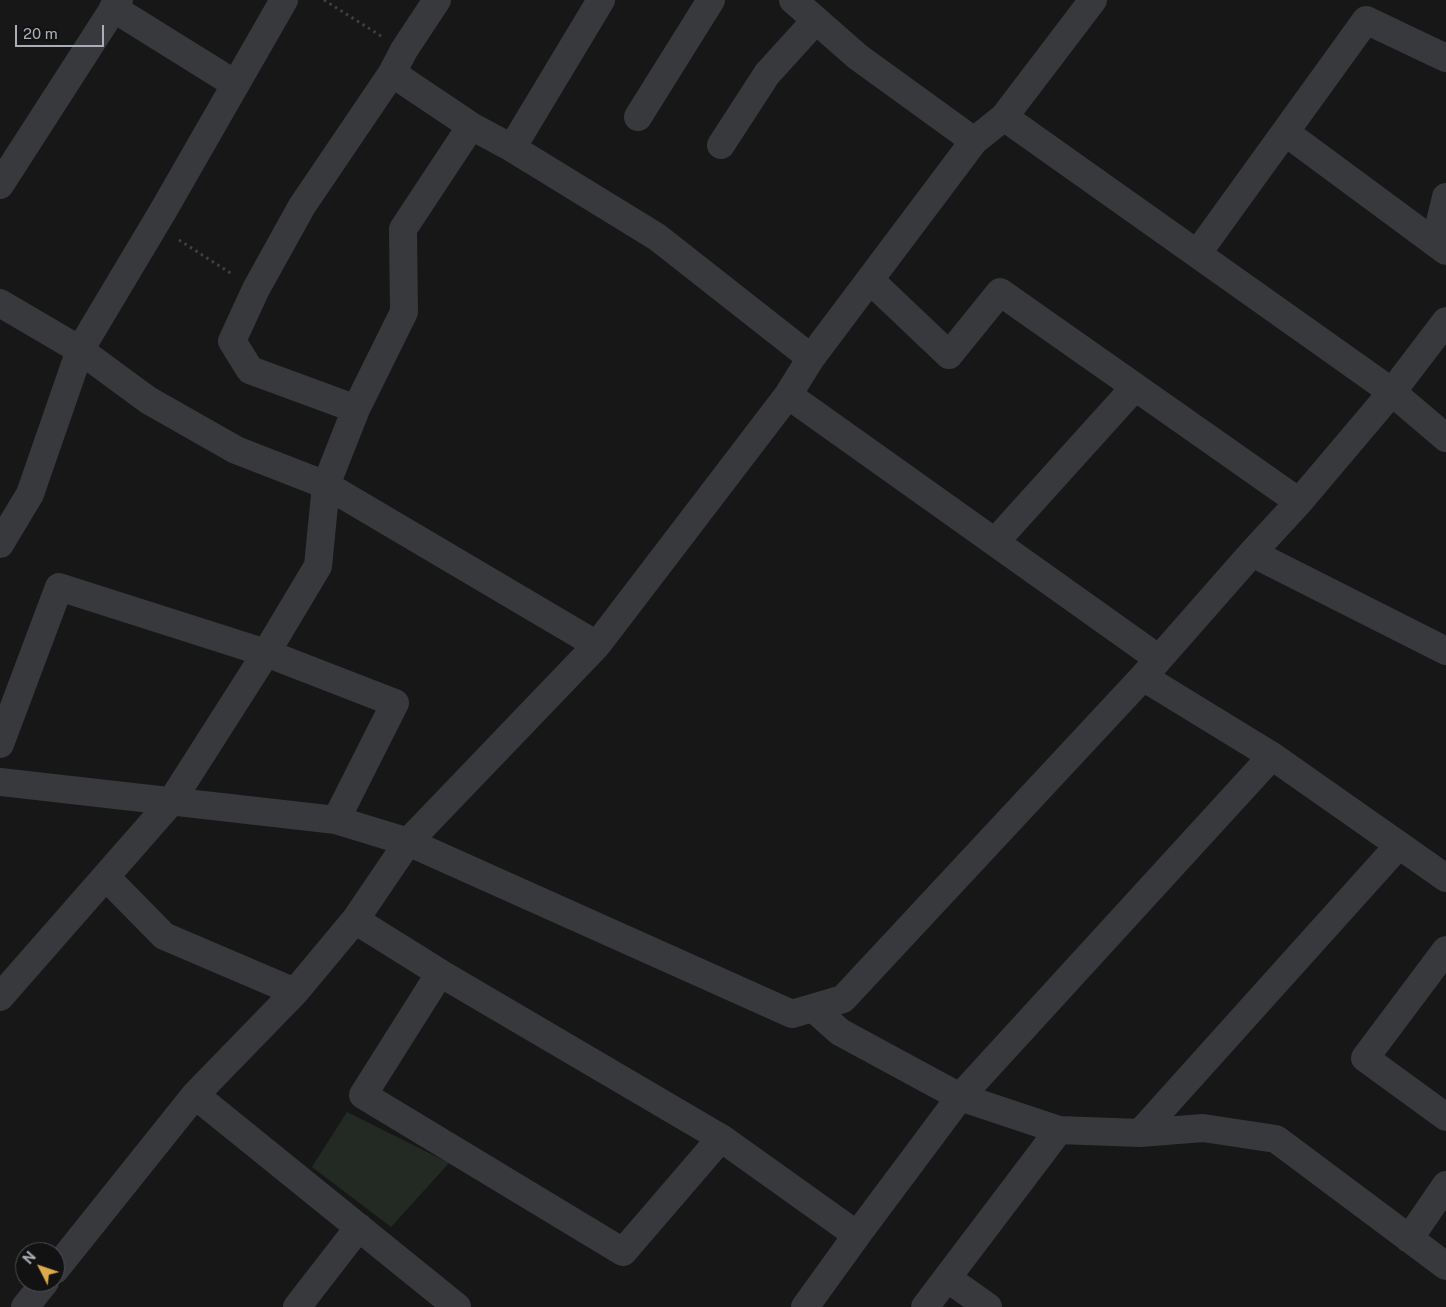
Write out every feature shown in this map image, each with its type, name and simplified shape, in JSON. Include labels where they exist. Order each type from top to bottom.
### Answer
[{"type":"street","points":[[0,544],[30,494],[80,350],[163,211],[284,0]]},
{"type":"street","points":[[356,409],[250,370],[232,341],[256,289],[302,206],[398,62],[436,0]]},
{"type":"street","points":[[512,148],[601,0]]},
{"type":"street","points":[[638,117],[711,0]]},
{"type":"street","points":[[794,0],[858,57],[974,141]]},
{"type":"street","points":[[65,1258],[195,1095],[295,992],[355,920],[408,842],[597,645],[788,395],[810,358],[974,141],[1004,117],[1093,0]]},
{"type":"street","points":[[0,185],[116,4],[235,84]]},
{"type":"street","points":[[721,145],[767,74],[816,20]]},
{"type":"street","points":[[1197,254],[1366,20],[1446,58]]},
{"type":"street","points":[[398,62],[472,126],[512,148],[657,236],[810,358]]},
{"type":"street","points":[[1004,117],[1392,392],[1446,438]]},
{"type":"street","points":[[0,997],[171,802],[266,654],[318,566],[326,485],[356,409],[404,312],[403,229],[472,126]]},
{"type":"street","points":[[1285,132],[1441,247]]},
{"type":"street","points":[[1441,247],[1446,197]]},
{"type":"street","points":[[870,280],[949,355],[1000,292],[1299,502]]},
{"type":"street","points":[[0,303],[80,350],[148,400],[236,450],[326,485],[597,645]]},
{"type":"street","points":[[0,782],[336,820],[408,842],[792,1014],[842,999],[1151,668],[1299,502],[1392,392],[1446,321]]},
{"type":"street","points":[[995,542],[1135,387]]},
{"type":"street","points":[[788,395],[995,542],[1151,668],[1272,756],[1446,878]]},
{"type":"street","points":[[1252,553],[1446,651]]},
{"type":"street","points":[[0,744],[59,587],[266,654],[395,703],[336,820]]},
{"type":"street","points":[[805,1307],[960,1097],[1272,756]]},
{"type":"street","points":[[1140,1134],[1399,845]]},
{"type":"street","points":[[106,877],[164,936],[295,992]]},
{"type":"street","points":[[355,920],[721,1138],[857,1235]]},
{"type":"street","points":[[1446,950],[1365,1058],[1446,1117]]},
{"type":"street","points":[[440,972],[363,1095],[623,1252],[721,1138]]},
{"type":"street","points":[[813,1008],[840,1032],[960,1097],[1059,1130],[1140,1134],[1203,1128],[1276,1139],[1446,1266]]},
{"type":"street","points":[[195,1095],[458,1307]]},
{"type":"street","points":[[925,1307],[1059,1130]]},
{"type":"street","points":[[1409,1239],[1446,1185]]},
{"type":"street","points":[[298,1307],[359,1227]]},
{"type":"street","points":[[948,1278],[988,1307]]},
{"type":"street","points":[[25,1307],[37,1292]]},
{"type":"path","points":[[324,0],[398,62]]},
{"type":"path","points":[[172,236],[256,289]]},
{"type":"shaded area","points":[[347,1112],[449,1163],[391,1227],[312,1167]]}]
